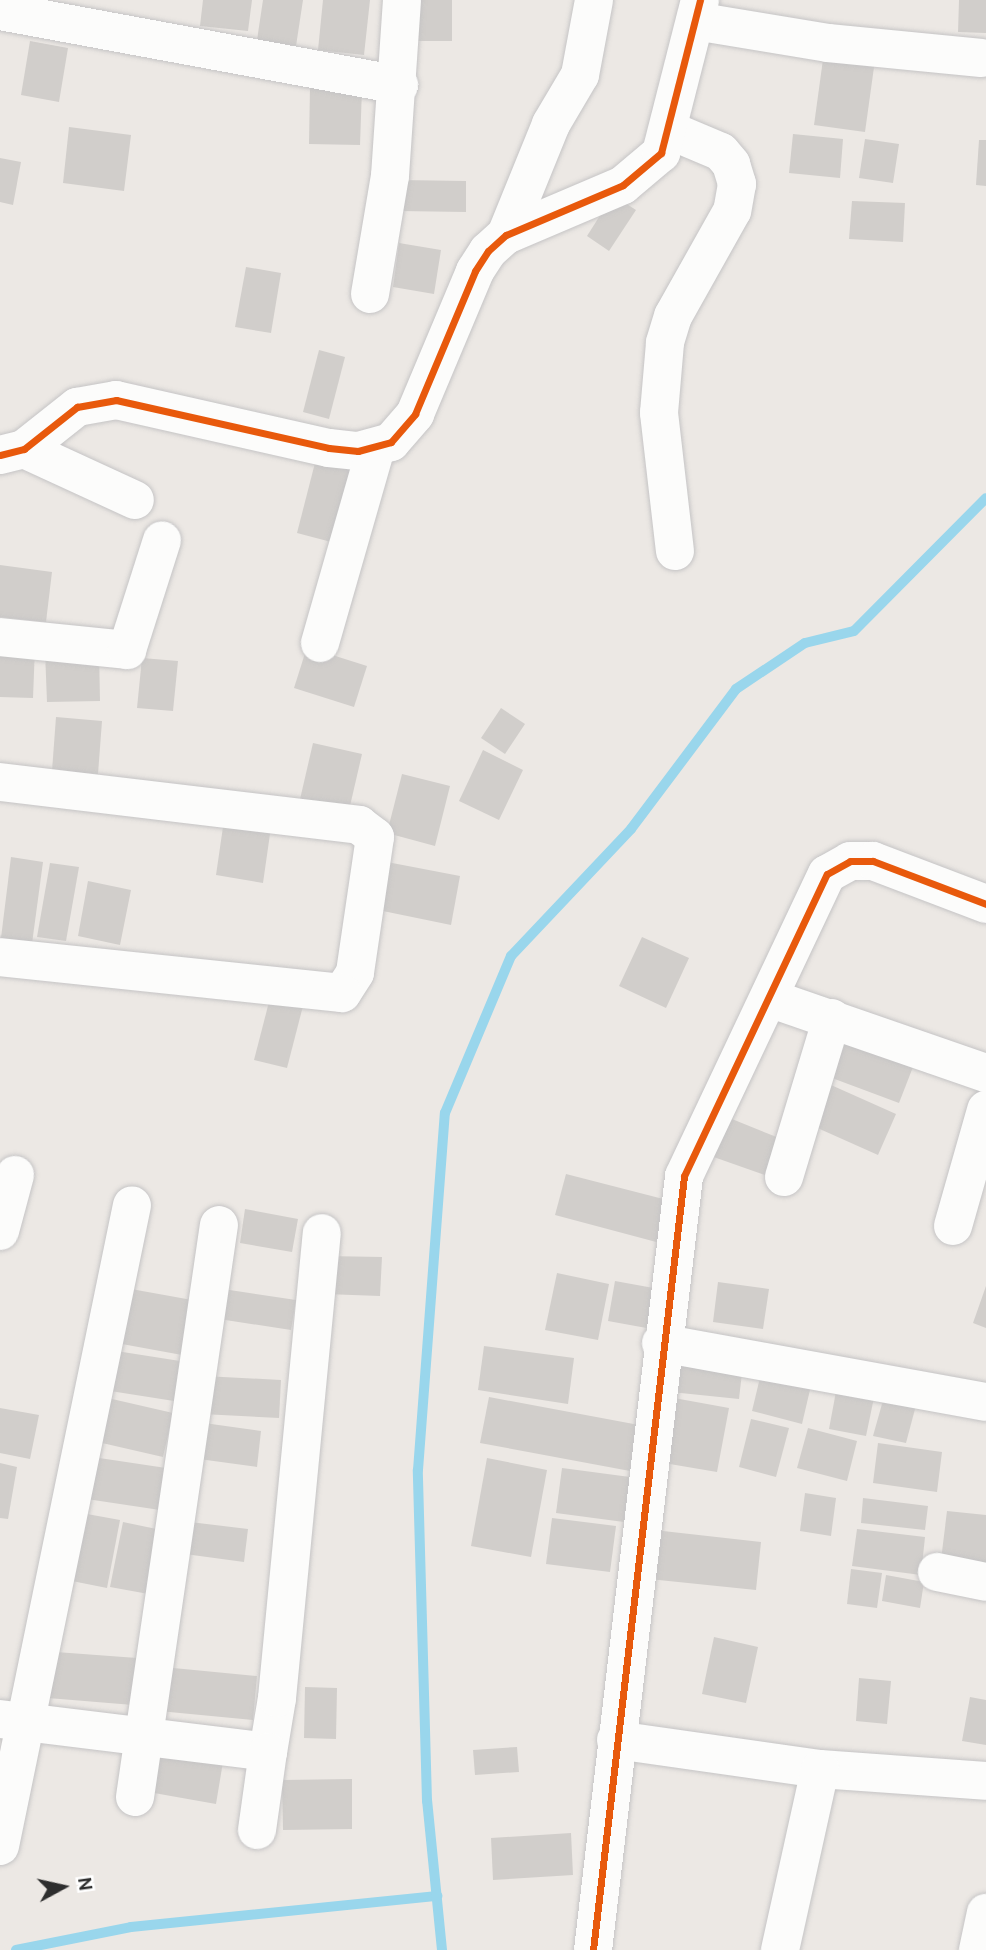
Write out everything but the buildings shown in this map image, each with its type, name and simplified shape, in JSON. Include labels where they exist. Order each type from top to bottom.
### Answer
[{"type":"street","points":[[370,294],[390,176],[399,85],[402,0]]},
{"type":"street","points":[[12,452],[77,407],[116,400],[329,448],[376,448],[391,442],[415,414],[475,271],[506,235],[551,124],[580,75],[594,0]]},
{"type":"street","points":[[506,235],[622,185],[660,153],[669,130],[697,10],[828,43],[981,58]]},
{"type":"street","points":[[0,11],[399,85]]},
{"type":"street","points":[[669,130],[720,152],[731,164],[737,184],[732,211],[673,316],[665,343],[659,413],[675,551]]},
{"type":"street","points":[[320,643],[376,448]]},
{"type":"street","points":[[12,452],[135,500]]},
{"type":"street","points":[[0,637],[127,650],[162,540]]},
{"type":"street","points":[[0,782],[359,825],[374,837],[355,973],[342,993],[0,957]]},
{"type":"street","points":[[593,1950],[661,1343],[684,1176],[827,874],[850,861],[873,861],[986,904]]},
{"type":"street","points":[[769,998],[986,1073]]},
{"type":"street","points":[[784,1177],[832,1018]]},
{"type":"street","points":[[953,1226],[986,1110]]},
{"type":"street","points":[[0,1231],[15,1175]]},
{"type":"street","points":[[0,1846],[14,1721],[132,1205]]},
{"type":"street","points":[[135,1797],[219,1226]]},
{"type":"street","points":[[257,1830],[268,1752],[323,1233]]},
{"type":"street","points":[[661,1343],[986,1402]]},
{"type":"street","points":[[937,1572],[986,1582]]},
{"type":"street","points":[[14,1721],[268,1752]]},
{"type":"street","points":[[616,1740],[820,1769],[986,1781]]},
{"type":"street","points":[[780,1950],[820,1769]]},
{"type":"street","points":[[978,1950],[986,1913]]},
{"type":"waterway","points":[[442,1950],[427,1801],[418,1470],[445,1113],[511,956],[631,829],[736,689],[805,643],[854,631],[986,498]]},
{"type":"waterway","points":[[16,1950],[131,1927],[437,1896]]},
{"type":"cycle path","points":[[0,455],[24,449],[77,407],[116,400],[329,448],[358,451],[391,442],[415,414],[475,271],[488,251],[506,235],[623,185],[661,153],[700,0]]},
{"type":"cycle path","points":[[593,1950],[684,1176],[827,874],[850,861],[873,861],[986,904]]}]
